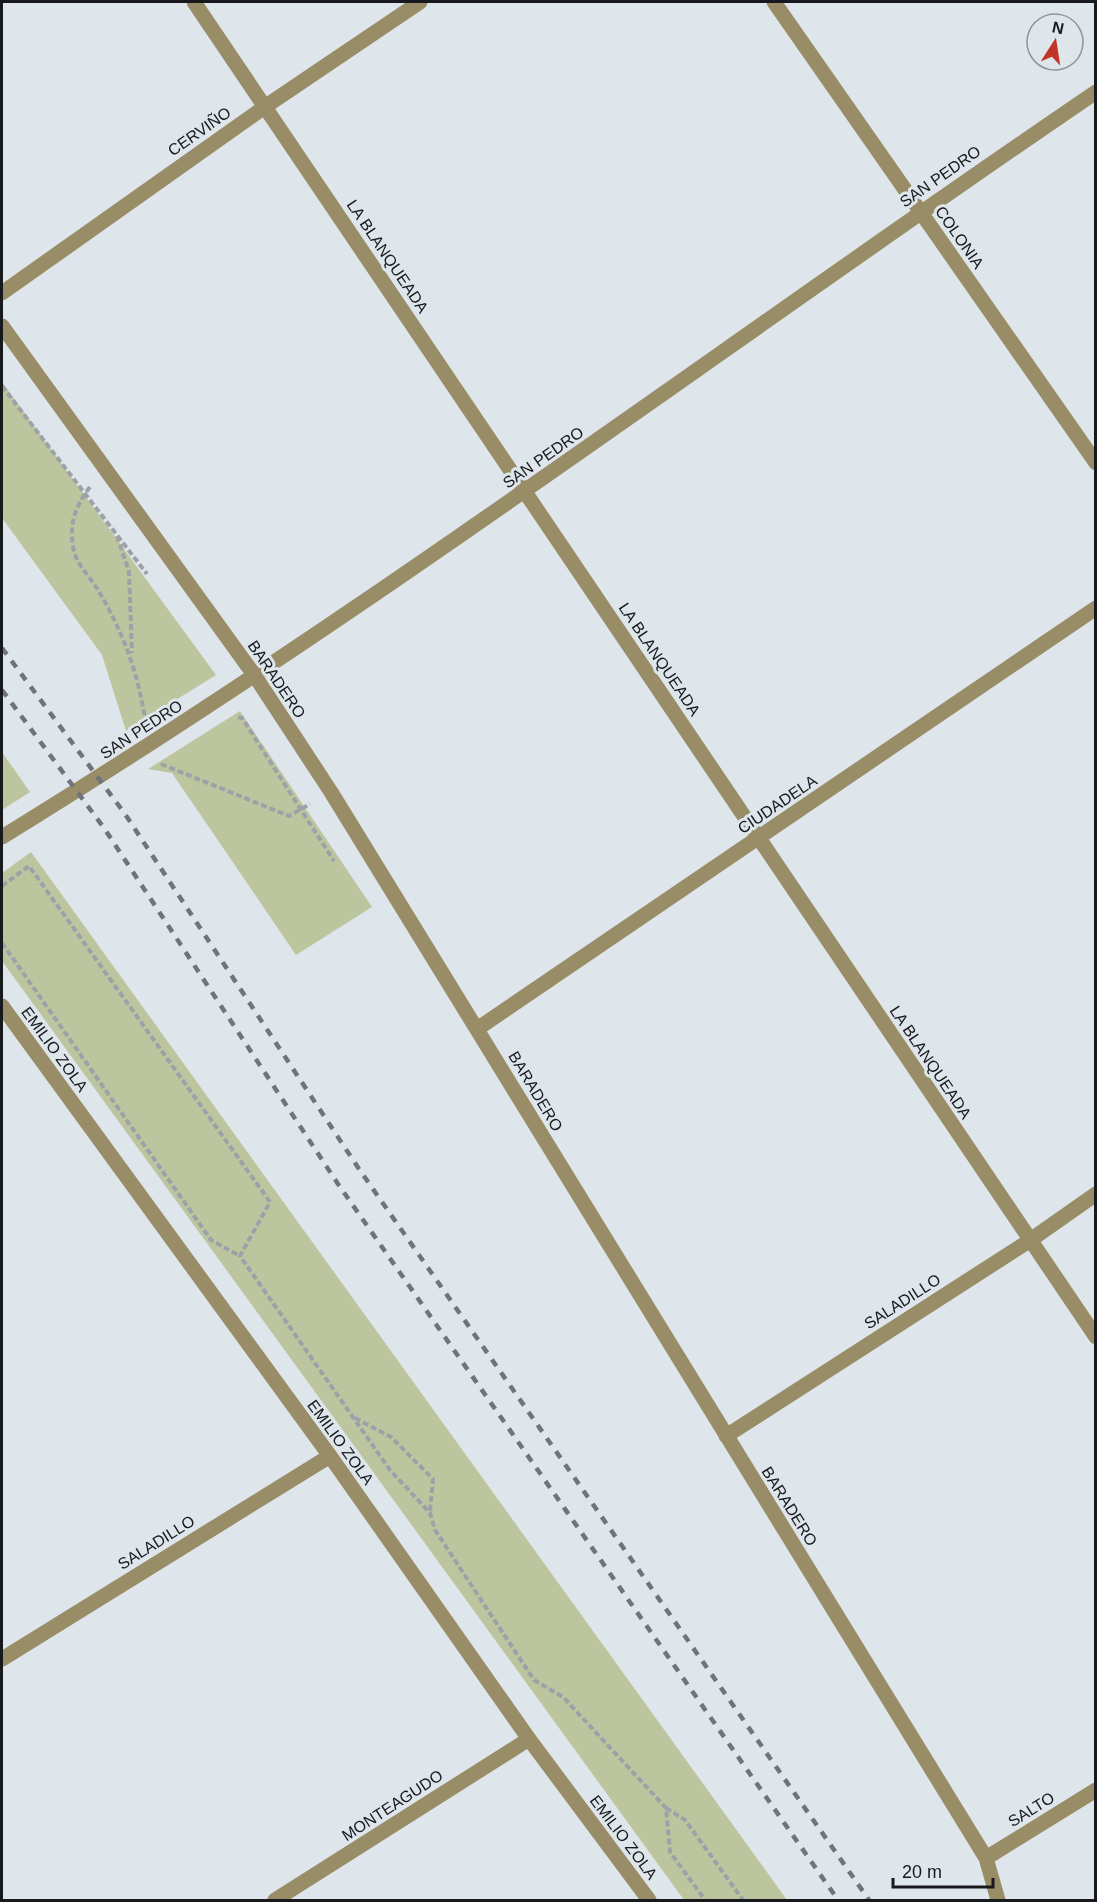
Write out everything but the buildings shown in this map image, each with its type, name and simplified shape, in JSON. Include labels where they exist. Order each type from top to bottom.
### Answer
[{"type":"street","name":"LA BLANQUEADA","points":[[194,2],[1095,1337]]},
{"type":"street","name":"CERVIÑO","points":[[2,293],[266,106],[420,2]]},
{"type":"street","name":"COLONIA","points":[[774,2],[1095,463]]},
{"type":"street","name":"SAN PEDRO","points":[[2,837],[149,747],[525,492],[920,211],[1095,92]]},
{"type":"street","name":"BARADERO","points":[[2,326],[255,676],[331,792],[986,1858],[998,1900]]},
{"type":"street","name":"CIUDADELA","points":[[477,1029],[1095,608]]},
{"type":"street","name":"EMILIO ZOLA","points":[[2,1006],[330,1456],[529,1739],[649,1900]]},
{"type":"street","name":"SALADILLO","points":[[726,1436],[1029,1241],[1095,1194]]},
{"type":"street","name":"SALADILLO","points":[[2,1659],[330,1456]]},
{"type":"street","name":"MONTEAGUDO","points":[[275,1900],[529,1739]]},
{"type":"street","name":"SALTO","points":[[986,1858],[1095,1790]]},
{"type":"path","points":[[2,386],[151,579]]},
{"type":"path","points":[[105,467],[78,502],[73,518],[74,554],[98,590],[132,657],[140,685],[145,723],[154,718]]},
{"type":"path","points":[[116,534],[129,572],[132,657]]},
{"type":"path","points":[[235,716],[242,718],[334,861]]},
{"type":"path","points":[[149,747],[163,766],[289,816],[331,792]]},
{"type":"path","points":[[2,886],[30,866],[270,1202],[240,1256]]},
{"type":"path","points":[[2,944],[211,1240],[240,1256],[390,1470],[430,1513]]},
{"type":"path","points":[[354,1418],[391,1437],[433,1479],[430,1513],[435,1530],[534,1680],[563,1697],[666,1808],[685,1820],[743,1900]]},
{"type":"path","points":[[666,1808],[670,1852],[705,1900]]},
{"type":"green space","points":[[2,382],[216,675],[126,731],[102,655],[2,518]]},
{"type":"green space","points":[[240,711],[372,907],[296,955],[172,773],[148,769]]},
{"type":"green space","points":[[2,752],[30,792],[2,810]]},
{"type":"green space","points":[[31,852],[787,1900],[684,1900],[2,961],[2,873]]},
{"type":"railway","points":[[2,648],[125,814],[359,1169],[869,1900]]},
{"type":"railway","points":[[2,690],[104,828],[338,1184],[838,1900]]}]
